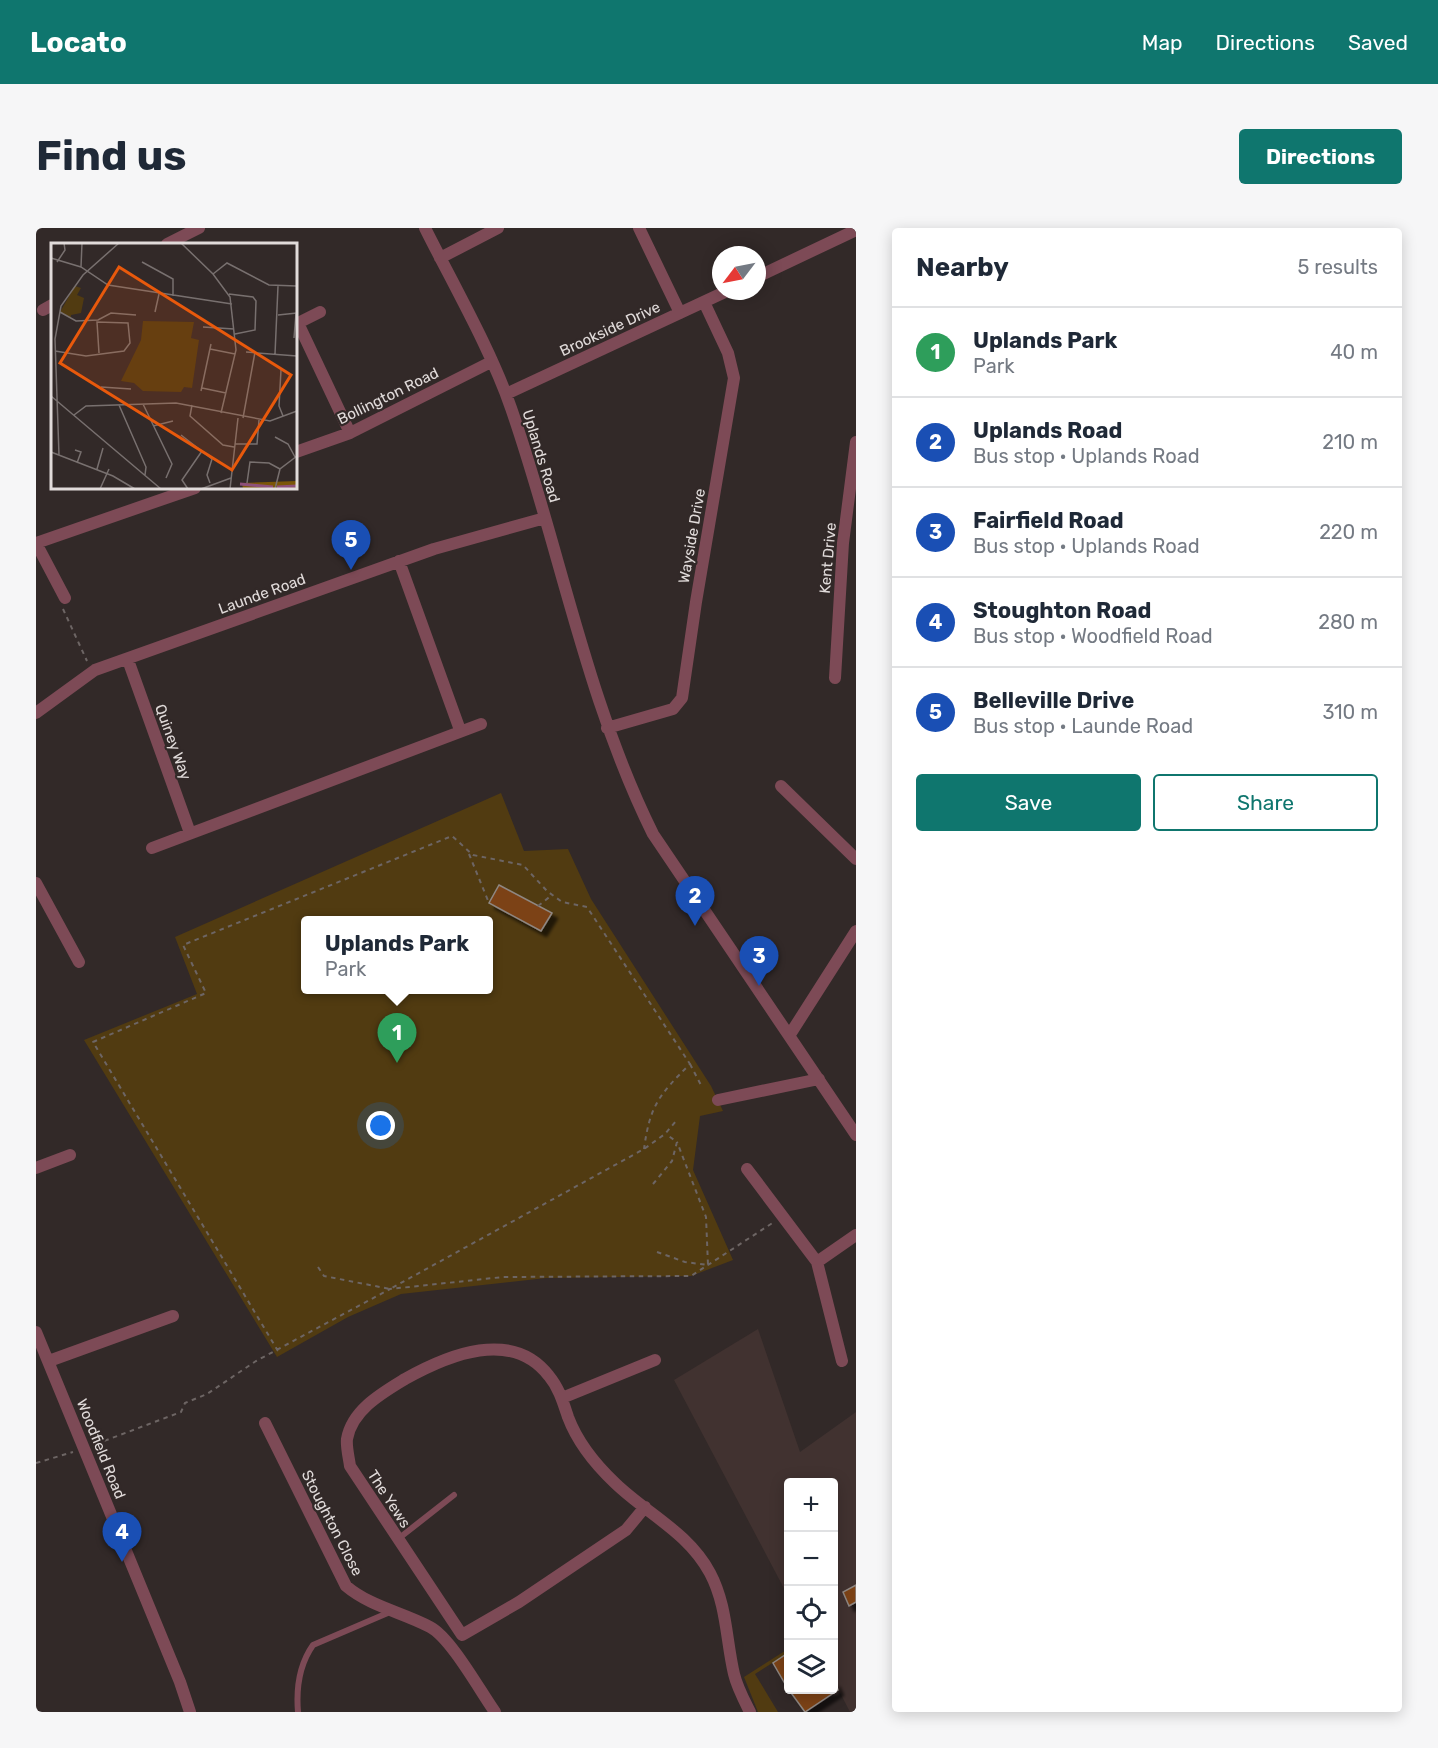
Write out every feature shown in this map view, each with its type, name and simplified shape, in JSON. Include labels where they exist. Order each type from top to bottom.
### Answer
[{"type":"street","name":"Uplands Road","points":[[425,228],[506,394],[607,728],[653,834],[856,1135]]},
{"type":"street","points":[[440,258],[498,228]]},
{"type":"street","points":[[639,228],[680,313]]},
{"type":"street","points":[[169,243],[190,230]]},
{"type":"street","points":[[766,273],[856,230]]},
{"type":"street","name":"Brookside Drive","points":[[506,394],[712,298]]},
{"type":"street","name":"Wayside Drive","points":[[607,728],[673,709],[682,698],[734,378],[728,353],[704,302]]},
{"type":"street","points":[[320,312],[297,324],[350,432]]},
{"type":"street","name":"Bollington Road","points":[[297,452],[350,432],[491,362]]},
{"type":"street","name":"Kent Drive","points":[[835,678],[843,543],[853,491],[856,442]]},
{"type":"street","points":[[65,598],[36,543],[187,489]]},
{"type":"street","name":"Launde Road","points":[[36,713],[95,670],[399,561],[545,518]]},
{"type":"street","points":[[399,561],[460,730]]},
{"type":"street","name":"Quiney Way","points":[[128,660],[190,833]]},
{"type":"street","points":[[152,848],[481,724]]},
{"type":"street","points":[[781,786],[856,859]]},
{"type":"street","points":[[36,883],[80,962]]},
{"type":"street","points":[[789,1036],[856,931]]},
{"type":"street","points":[[718,1100],[819,1079]]},
{"type":"street","points":[[36,1168],[70,1155]]},
{"type":"street","points":[[747,1169],[817,1262],[842,1361]]},
{"type":"street","points":[[817,1262],[856,1235]]},
{"type":"street","points":[[49,1361],[173,1316]]},
{"type":"street","name":"Woodfield Road","points":[[36,1332],[180,1682],[190,1712]]},
{"type":"street","name":"The Yews","points":[[645,1507],[618,1536],[519,1602],[462,1635],[350,1466],[346,1440],[356,1417],[381,1393],[416,1373],[463,1352],[505,1348],[532,1358],[550,1376],[562,1398],[568,1419],[590,1456],[615,1484],[685,1537],[710,1573],[725,1612],[734,1676],[750,1712]]},
{"type":"street","points":[[562,1398],[655,1360]]},
{"type":"street","name":"Stoughton Close","points":[[265,1423],[346,1586],[358,1596],[431,1628],[445,1640],[495,1712]]},
{"type":"lane","points":[[397,1539],[454,1495]]},
{"type":"lane","points":[[298,1712],[296,1694],[299,1679],[313,1645],[391,1612]]},
{"type":"path","points":[[65,598],[62,606],[66,618],[87,661],[95,670]]},
{"type":"path","points":[[278,1351],[93,1042],[207,993],[183,945],[452,836],[473,855],[523,865],[552,895],[562,902],[587,907],[690,1064],[702,1087]]},
{"type":"path","points":[[468,851],[489,903]]},
{"type":"path","points":[[538,906],[552,895]]},
{"type":"path","points":[[644,1149],[648,1119],[661,1094],[690,1064]]},
{"type":"path","points":[[36,1463],[181,1412],[185,1403],[207,1394],[256,1360],[278,1351],[644,1149],[665,1134],[676,1121]]},
{"type":"path","points":[[665,1134],[677,1142],[706,1217],[708,1265]]},
{"type":"path","points":[[653,1184],[672,1161],[677,1142]]},
{"type":"path","points":[[318,1267],[324,1276],[390,1289],[503,1277],[691,1276],[783,1216]]},
{"type":"path","points":[[657,1252],[685,1263],[708,1265]]},
{"type":"shaded area","points":[[501,793],[524,851],[568,849],[591,899],[711,1086],[723,1111],[700,1116],[693,1170],[733,1260],[691,1276],[546,1278],[401,1294],[348,1317],[277,1357],[84,1040],[197,994],[175,937]]},
{"type":"shaded area","points":[[758,1329],[800,1452],[856,1412],[856,1712],[850,1712],[838,1689],[838,1478],[784,1478],[784,1588],[674,1380]]},
{"type":"shaded area","points":[[784,1652],[784,1656],[755,1674],[778,1712],[758,1712],[744,1677]]},
{"type":"building","points":[[499,885],[552,913],[541,931],[489,903]]},
{"type":"building","points":[[856,1585],[856,1602],[849,1606],[843,1592]]},
{"type":"building","points":[[784,1656],[784,1682],[773,1663]]},
{"type":"building","points":[[792,1694],[832,1694],[805,1712]]},
{"type":"place","name":"Belleville Drive","points":[[351,570]]},
{"type":"place","name":"Uplands Road","points":[[695,926]]},
{"type":"place","name":"Fairfield Road","points":[[759,986]]},
{"type":"place","name":"Uplands Park","points":[[397,1063]]},
{"type":"place","name":"Stoughton Road","points":[[122,1562]]}]
